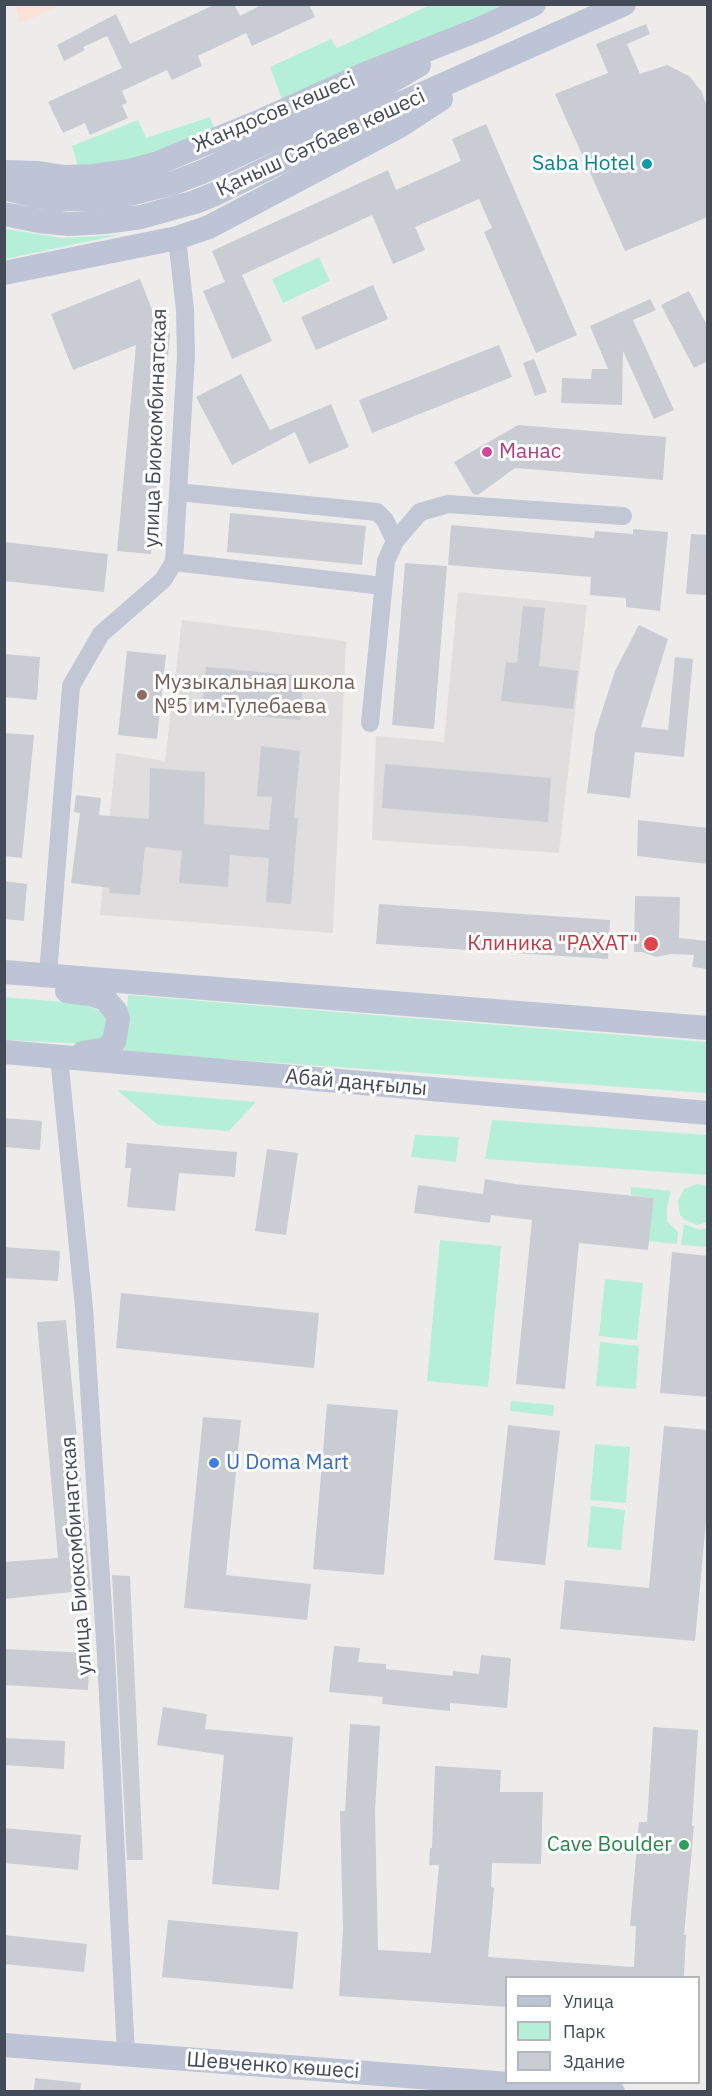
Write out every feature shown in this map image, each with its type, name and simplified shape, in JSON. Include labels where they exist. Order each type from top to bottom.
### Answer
[{"type":"main road","name":"Жандосов көшесі","points":[[4,172],[39,173],[63,177],[93,176],[129,171],[158,163],[263,120],[365,74],[480,29],[534,4]]},
{"type":"main road","name":"Қаныш Сәтбаев көшесі","points":[[4,188],[58,199],[121,196],[147,191],[202,172],[378,102],[493,65],[624,4]]},
{"type":"main road","name":"Қаныш Сәтбаев көшесі","points":[[4,214],[69,224],[105,222],[170,210],[215,195],[378,102],[480,29]]},
{"type":"main road","points":[[4,273],[177,238],[209,227],[398,127],[493,65]]},
{"type":"main road","points":[[4,972],[708,1028]]},
{"type":"main road","points":[[4,985],[91,994],[105,999],[110,1004],[118,1019],[114,1042],[105,1049],[59,1056]]},
{"type":"main road","name":"Абай даңғылы","points":[[4,1052],[708,1113]]},
{"type":"main road","name":"Шевченко көшесі","points":[[4,2045],[505,2083]]},
{"type":"main road","name":"Шевченко көшесі","points":[[518,2084],[613,2091]]},
{"type":"street","name":"улица Биокомбинатская","points":[[48,975],[71,686],[101,634],[163,580],[174,562],[186,356],[185,310],[177,238]]},
{"type":"street","points":[[178,492],[376,512],[385,520],[395,541]]},
{"type":"street","points":[[370,723],[386,561],[395,541],[420,512],[448,504],[623,516]]},
{"type":"street","points":[[174,562],[383,586]]},
{"type":"street","name":"улица Биокомбинатская","points":[[59,1056],[84,1308],[106,1656],[126,2055]]},
{"type":"shaded area","points":[[15,4],[62,5],[20,23]]},
{"type":"shaded area","points":[[458,592],[587,605],[559,853],[372,840],[376,736],[444,742]]},
{"type":"shaded area","points":[[182,620],[346,641],[333,933],[100,915],[116,753],[165,761]]},
{"type":"green space","points":[[430,5],[512,5],[284,105],[270,67],[331,39],[337,48]]},
{"type":"green space","points":[[210,117],[216,133],[181,146],[85,171],[78,167],[72,146],[138,120],[146,138]]},
{"type":"green space","points":[[5,229],[62,238],[119,235],[5,259]]},
{"type":"green space","points":[[319,257],[330,281],[283,303],[272,279]]},
{"type":"green space","points":[[128,995],[707,1042],[707,1093],[124,1052]]},
{"type":"green space","points":[[5,997],[86,1004],[101,1012],[105,1018],[105,1032],[100,1039],[90,1044],[5,1040]]},
{"type":"green space","points":[[117,1090],[256,1102],[229,1131],[158,1125]]},
{"type":"green space","points":[[492,1120],[707,1135],[707,1175],[485,1159]]},
{"type":"green space","points":[[415,1135],[459,1137],[456,1162],[411,1157]]},
{"type":"green space","points":[[697,1184],[707,1186],[708,1222],[697,1225],[680,1215],[678,1201],[684,1189]]},
{"type":"green space","points":[[631,1187],[671,1191],[667,1207],[667,1221],[678,1232],[677,1244],[649,1241],[654,1198],[631,1195]]},
{"type":"green space","points":[[684,1224],[700,1230],[707,1228],[707,1247],[681,1245]]},
{"type":"green space","points":[[440,1240],[501,1246],[488,1387],[427,1381]]},
{"type":"green space","points":[[605,1279],[643,1283],[637,1340],[599,1336]]},
{"type":"green space","points":[[600,1342],[639,1346],[636,1389],[596,1386]]},
{"type":"green space","points":[[511,1401],[554,1405],[553,1416],[510,1411]]},
{"type":"green space","points":[[595,1444],[630,1447],[626,1503],[590,1500]]},
{"type":"green space","points":[[591,1506],[625,1510],[621,1550],[587,1547]]},
{"type":"building","points":[[216,4],[234,4],[240,16],[263,4],[309,4],[315,17],[252,46],[246,33],[198,56],[202,66],[172,80],[167,70],[122,91],[127,103],[122,105],[128,118],[90,135],[85,123],[63,133],[48,102],[122,68],[107,36],[83,47],[85,50],[64,61],[57,45],[116,14],[130,44]]},
{"type":"building","name":"Saba Hotel","points":[[646,24],[650,34],[627,44],[640,74],[667,65],[689,76],[702,92],[708,110],[708,217],[625,251],[555,94],[608,73],[596,44]]},
{"type":"building","points":[[486,124],[577,335],[536,353],[484,232],[492,228],[479,199],[415,227],[425,250],[393,264],[372,215],[242,275],[272,341],[232,359],[203,291],[225,282],[212,251],[388,170],[396,190],[461,161],[452,139]]},
{"type":"building","points":[[140,279],[162,335],[170,333],[151,554],[117,551],[136,345],[73,370],[51,314]]},
{"type":"building","points":[[373,285],[388,319],[316,350],[301,317]]},
{"type":"building","points":[[689,291],[708,327],[708,361],[694,368],[661,305]]},
{"type":"building","points":[[650,299],[656,310],[633,320],[674,410],[654,419],[623,351],[622,405],[561,403],[562,378],[591,379],[592,369],[608,369],[590,326]]},
{"type":"building","points":[[499,345],[512,377],[372,433],[359,400]]},
{"type":"building","points":[[534,359],[547,392],[535,396],[523,363]]},
{"type":"building","points":[[241,374],[270,430],[331,404],[349,447],[309,464],[295,432],[232,465],[196,397]]},
{"type":"building","points":[[518,425],[666,437],[663,480],[515,468],[478,495],[473,494],[454,462]]},
{"type":"building","points":[[230,513],[366,526],[362,565],[227,552]]},
{"type":"building","points":[[451,525],[594,538],[595,531],[633,534],[633,529],[668,532],[660,611],[626,607],[626,598],[590,595],[591,577],[448,565]]},
{"type":"building","points":[[691,534],[708,535],[708,595],[686,594]]},
{"type":"building","points":[[4,542],[108,554],[104,592],[4,581]]},
{"type":"building","points":[[405,563],[447,566],[434,729],[392,725]]},
{"type":"building","points":[[523,606],[545,608],[539,666],[578,671],[573,709],[501,701],[506,662],[517,663]]},
{"type":"building","points":[[639,625],[668,639],[641,727],[668,730],[675,657],[693,659],[684,757],[635,752],[630,798],[587,793],[595,733],[615,671]]},
{"type":"building","name":"Музыкальная школа №5 им.Тулебаева","points":[[127,651],[166,655],[157,739],[118,735]]},
{"type":"building","points":[[4,654],[40,657],[37,700],[4,697]]},
{"type":"building","points":[[206,667],[303,676],[300,720],[202,712]]},
{"type":"building","points":[[4,733],[34,735],[22,858],[4,856]]},
{"type":"building","points":[[261,746],[300,751],[294,818],[298,818],[291,904],[266,902],[269,858],[230,855],[228,887],[179,883],[182,851],[145,847],[140,895],[109,893],[110,888],[71,883],[80,813],[74,812],[76,795],[101,798],[99,815],[149,819],[150,768],[205,772],[204,824],[269,830],[272,797],[257,796]]},
{"type":"building","points":[[385,764],[551,778],[548,822],[382,808]]},
{"type":"building","points":[[638,820],[708,828],[708,864],[637,856]]},
{"type":"building","points":[[4,881],[27,884],[24,921],[4,919]]},
{"type":"building","points":[[635,896],[680,897],[679,938],[708,941],[708,969],[692,967],[694,955],[671,954],[656,957],[634,952]]},
{"type":"building","points":[[379,904],[610,920],[608,959],[376,944]]},
{"type":"building","points":[[4,1118],[42,1121],[40,1150],[4,1147]]},
{"type":"building","points":[[127,1143],[237,1152],[235,1177],[179,1173],[175,1211],[127,1207],[131,1168],[125,1168]]},
{"type":"building","points":[[267,1149],[298,1153],[286,1235],[255,1231]]},
{"type":"building","points":[[485,1179],[654,1198],[648,1250],[579,1243],[565,1389],[516,1384],[532,1220],[491,1215],[490,1223],[414,1213],[418,1185],[483,1194]]},
{"type":"building","points":[[4,1247],[60,1251],[58,1281],[4,1278]]},
{"type":"building","points":[[672,1252],[708,1256],[708,1397],[660,1393]]},
{"type":"building","points":[[121,1293],[319,1313],[314,1368],[116,1348]]},
{"type":"building","points":[[66,1320],[91,1590],[4,1599],[4,1562],[58,1558],[37,1322]]},
{"type":"building","points":[[327,1404],[398,1410],[384,1575],[313,1569]]},
{"type":"building","points":[[203,1417],[241,1420],[226,1575],[311,1584],[307,1620],[184,1608]]},
{"type":"building","points":[[508,1425],[560,1431],[545,1565],[494,1560]]},
{"type":"building","points":[[664,1426],[708,1430],[708,1499],[695,1641],[560,1629],[565,1580],[649,1588]]},
{"type":"building","points":[[112,1575],[130,1576],[143,1860],[127,1860]]},
{"type":"building","points":[[334,1646],[360,1648],[358,1662],[386,1664],[386,1669],[453,1676],[453,1671],[479,1674],[481,1655],[511,1658],[507,1708],[450,1703],[450,1711],[382,1704],[383,1697],[329,1692]]},
{"type":"building","points":[[4,1649],[90,1653],[88,1690],[4,1685]]},
{"type":"building","points":[[163,1707],[207,1714],[205,1729],[293,1737],[279,1890],[212,1884],[224,1755],[157,1745]]},
{"type":"building","points":[[350,1724],[380,1726],[375,1811],[378,1950],[431,1953],[439,1865],[429,1865],[430,1848],[432,1848],[435,1766],[501,1770],[500,1792],[543,1792],[541,1864],[492,1863],[491,1887],[494,1888],[488,1957],[634,1967],[636,1926],[630,1926],[639,1822],[647,1822],[653,1727],[698,1730],[692,1826],[694,1826],[684,1935],[686,1935],[684,1976],[505,1976],[505,2007],[339,1996],[343,1929],[340,1811],[345,1811]]},
{"type":"building","points":[[4,1738],[65,1741],[64,1769],[4,1765]]},
{"type":"building","points":[[4,1828],[81,1835],[78,1870],[4,1863]]},
{"type":"building","points":[[168,1920],[298,1932],[293,1989],[162,1977]]},
{"type":"building","points":[[4,1935],[87,1944],[84,1972],[4,1964]]},
{"type":"building","points":[[35,2078],[81,2083],[80,2091],[34,2091]]},
{"type":"place","name":"Saba Hotel","points":[[647,164]]},
{"type":"place","name":"Манас","points":[[487,452]]},
{"type":"place","name":"Музыкальная школа №5 им.Тулебаева","points":[[142,695]]},
{"type":"place","name":"Клиника \"РАХАТ\"","points":[[651,944]]},
{"type":"place","name":"U Doma Mart","points":[[214,1463]]},
{"type":"place","name":"Cave Boulder","points":[[684,1845]]}]
